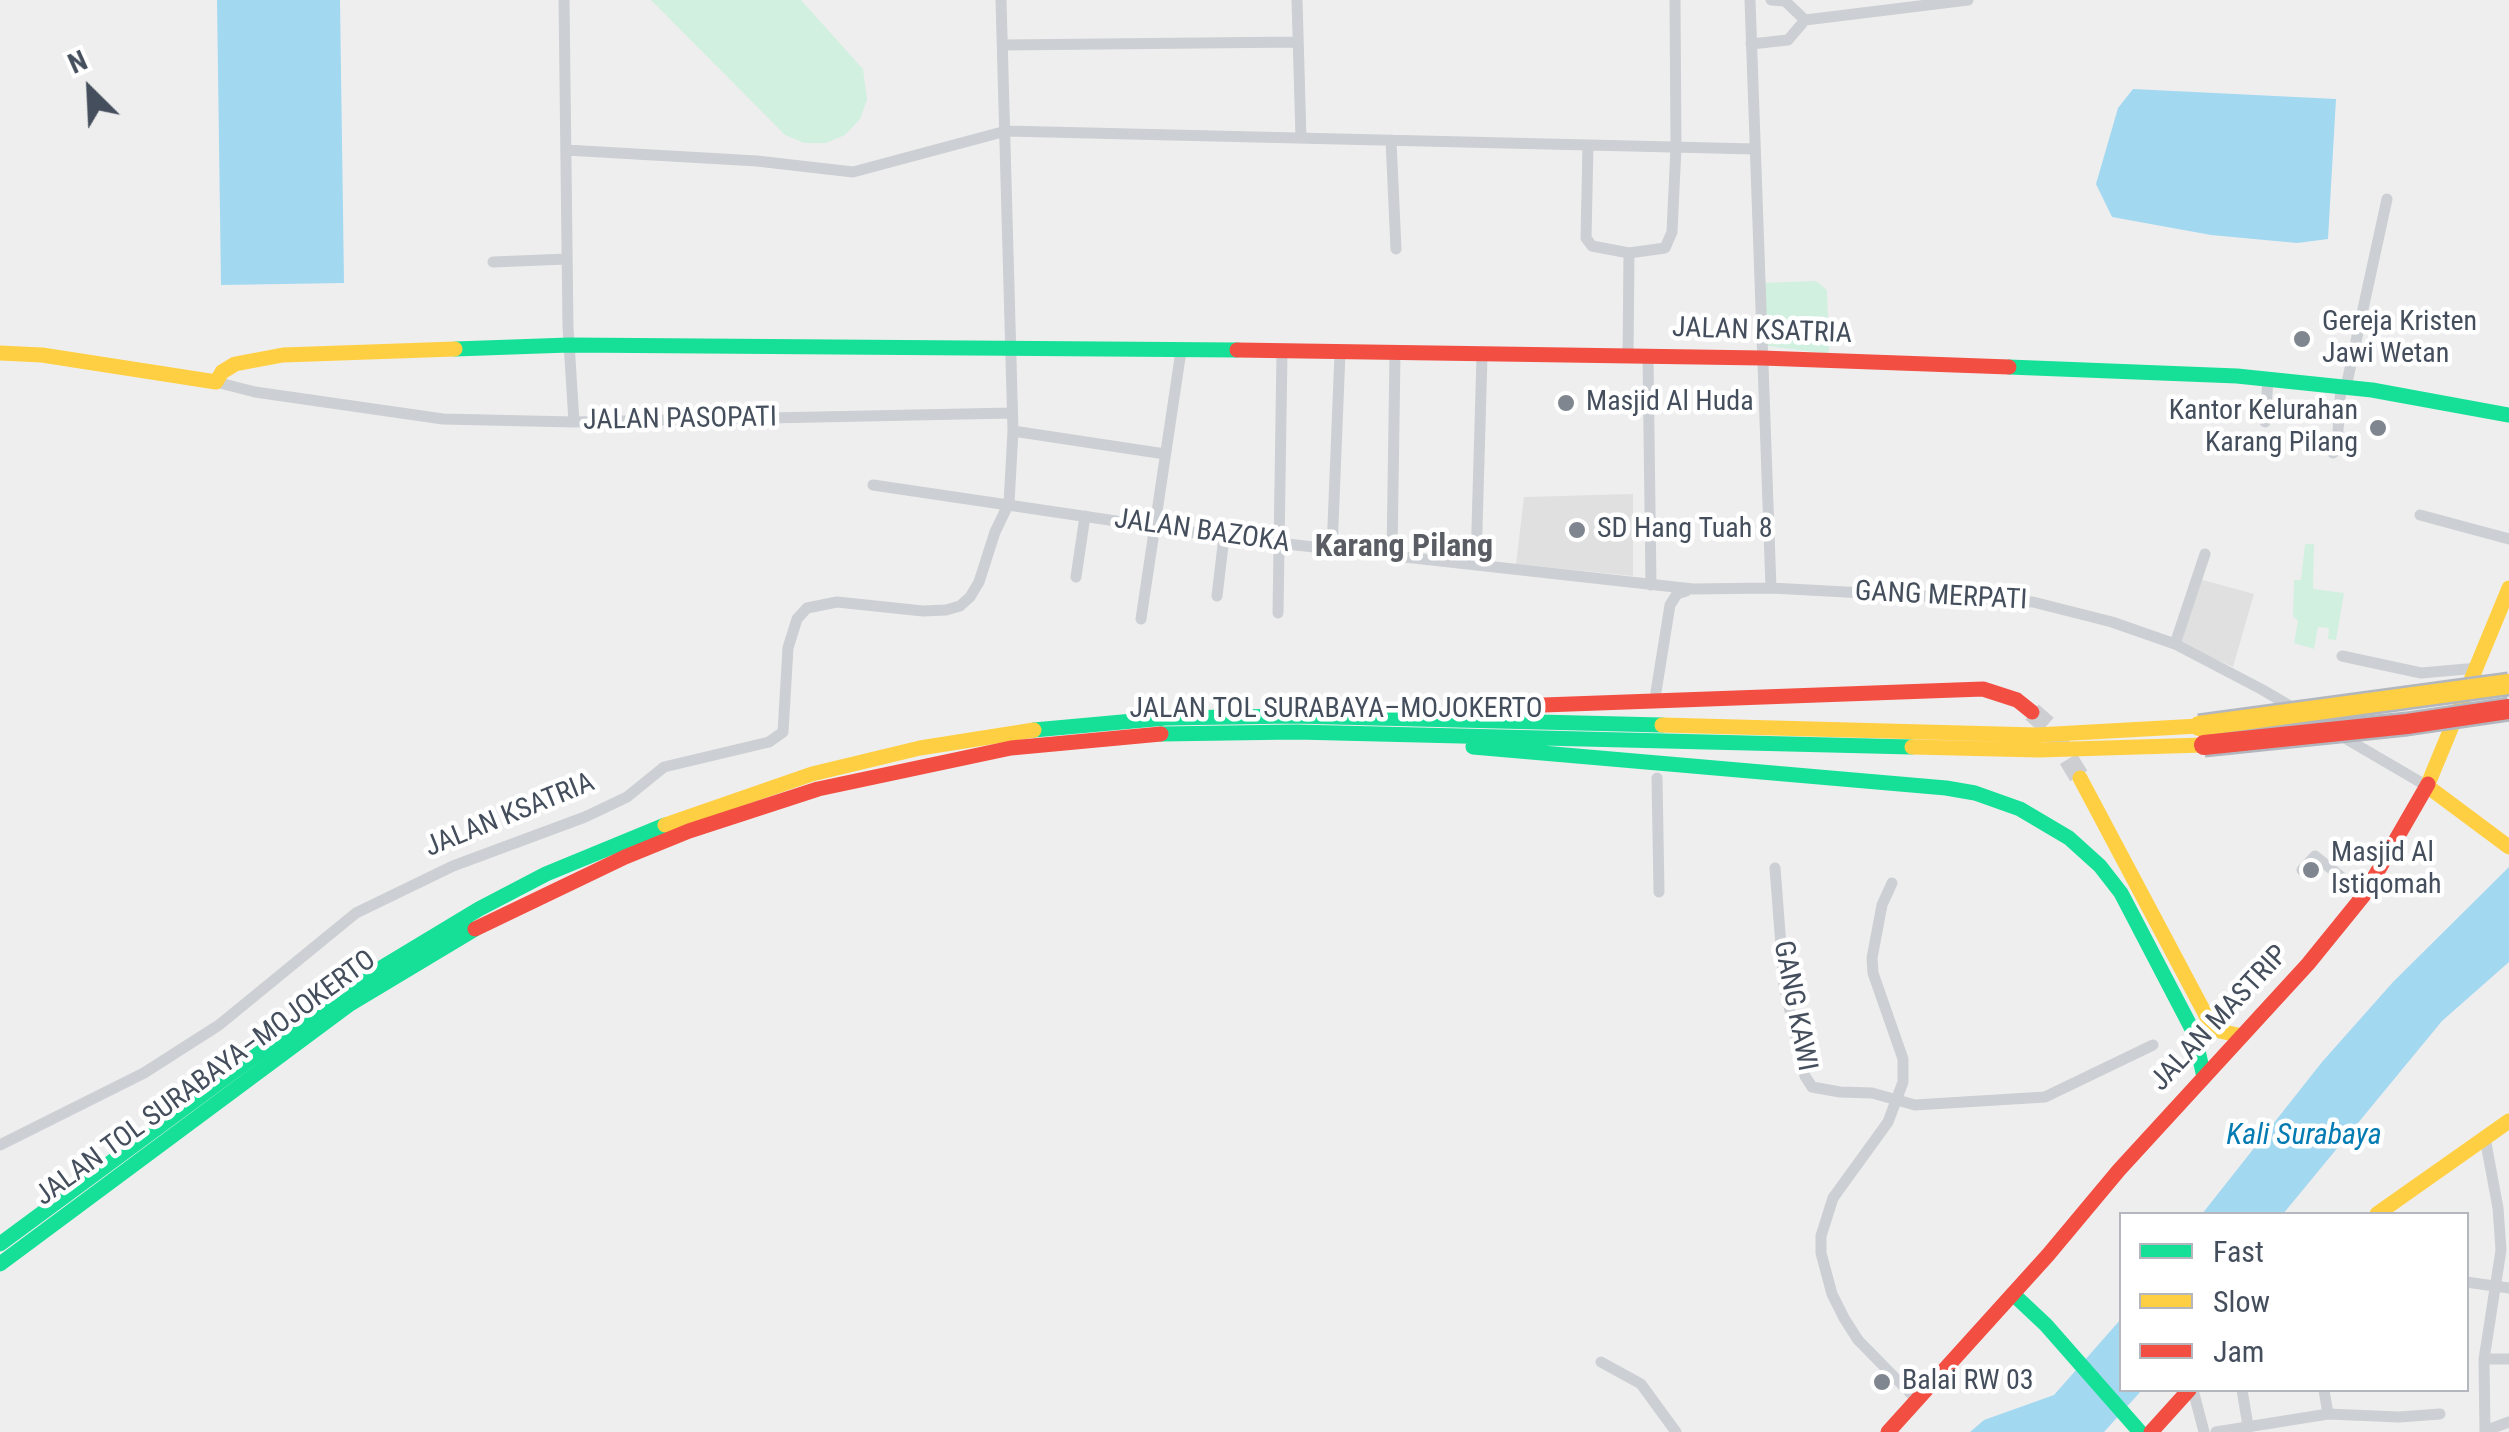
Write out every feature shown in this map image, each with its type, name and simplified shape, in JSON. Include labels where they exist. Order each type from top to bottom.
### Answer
[{"type":"main road","name":"JALAN KSATRIA","points":[[216,382],[222,372],[235,364],[283,355],[569,345],[1010,346],[1762,358],[2268,379],[2344,387],[2509,415]]},
{"type":"main road","points":[[0,353],[42,355],[216,382]]},
{"type":"main road","name":"JALAN MASTRIP","points":[[1888,1432],[2308,964],[2364,895],[2427,786],[2504,614],[2509,588]]},
{"type":"main road","name":"JALAN TOL SURABAYA–MOJOKERTO","points":[[0,1244],[346,998],[546,874],[678,819],[812,774],[920,748],[1058,726],[1166,718],[1340,717],[2037,735],[2202,735],[2509,684]]},
{"type":"main road","points":[[1340,717],[1643,700],[1983,689],[2017,700],[2032,712]]},
{"type":"main road","name":"JALAN TOL SURABAYA–MOJOKERTO","points":[[391,969],[576,878],[689,831],[818,788],[994,751],[1118,736],[1277,732],[2039,750],[2202,735],[2407,724],[2509,709]]},
{"type":"main road","points":[[1374,734],[1501,751],[1946,788],[2020,809],[2069,838],[2100,866],[2121,894],[2194,1034],[2204,1077]]},
{"type":"main road","points":[[2080,778],[2208,1020],[2220,1030],[2242,1036]]},
{"type":"main road","points":[[2427,786],[2504,843]]},
{"type":"main road","name":"JALAN TOL SURABAYA–MOJOKERTO","points":[[0,1264],[346,998]]},
{"type":"main road","points":[[2380,1212],[2509,1121]]},
{"type":"main road","points":[[2013,1294],[2046,1324],[2142,1430],[2190,1392]]},
{"type":"street","points":[[564,0],[569,345],[574,422]]},
{"type":"street","points":[[1001,0],[1010,346]]},
{"type":"street","points":[[1298,0],[1301,138]]},
{"type":"street","points":[[1588,145],[1586,238],[1592,246],[1629,253],[1665,248],[1670,242],[1676,147],[1675,0]]},
{"type":"street","points":[[1750,0],[1771,588]]},
{"type":"street","points":[[1771,0],[1786,1],[1805,20]]},
{"type":"street","points":[[1752,44],[1788,40],[1805,20],[1968,0]]},
{"type":"street","points":[[1003,45],[1298,42]]},
{"type":"street","points":[[566,150],[757,161],[854,172],[1006,132],[1756,149]]},
{"type":"street","points":[[1391,140],[1396,249]]},
{"type":"street","points":[[2333,453],[2387,199]]},
{"type":"street","points":[[1629,253],[1651,584]]},
{"type":"street","points":[[493,262],[567,258]]},
{"type":"street","name":"JALAN KSATRIA","points":[[0,1145],[144,1073],[218,1026],[356,913],[453,866],[585,818],[627,798],[664,767],[769,742],[783,732],[788,648],[797,619],[807,608],[837,602],[923,611],[960,606],[980,582],[995,532],[1009,503],[1010,346]]},
{"type":"street","points":[[1140,619],[1181,350]]},
{"type":"street","points":[[1278,613],[1282,353]]},
{"type":"street","points":[[1332,550],[1340,353]]},
{"type":"street","points":[[1392,556],[1395,354]]},
{"type":"street","points":[[1476,563],[1482,356]]},
{"type":"street","points":[[2265,422],[2268,379]]},
{"type":"street","name":"JALAN PASOPATI","points":[[216,382],[443,419],[574,422],[1012,413]]},
{"type":"street","points":[[1012,431],[1165,454]]},
{"type":"street","name":"JALAN BAZOKA","points":[[874,485],[1224,537],[1651,584]]},
{"type":"street","points":[[2420,515],[2509,538]]},
{"type":"street","points":[[1076,576],[1084,516]]},
{"type":"street","points":[[1217,596],[1224,537]]},
{"type":"street","points":[[2175,644],[2205,554]]},
{"type":"street","name":"GANG MERPATI","points":[[1651,584],[1693,589],[1771,588],[2033,602],[2112,622],[2175,644],[2261,689],[2427,786]]},
{"type":"street","points":[[1656,692],[1670,605],[1677,594],[1693,589]]},
{"type":"street","points":[[2342,656],[2421,672],[2478,668]]},
{"type":"street","points":[[1657,778],[1659,892]]},
{"type":"street","points":[[2302,870],[2316,856],[2364,895]]},
{"type":"street","name":"GANG KAWI","points":[[1776,868],[1784,986],[1808,1083],[1818,1090],[1872,1093],[1915,1105],[2045,1097],[2153,1046]]},
{"type":"street","points":[[1892,883],[1882,905],[1872,958],[1876,990],[1893,1025],[1903,1060],[1899,1099],[1871,1148],[1833,1198],[1820,1236],[1832,1294],[1844,1318],[1858,1340],[1918,1400]]},
{"type":"street","points":[[2486,1138],[2505,1232],[2484,1358],[2485,1431],[2509,1422]]},
{"type":"street","points":[[2469,1282],[2509,1288]]},
{"type":"street","points":[[2484,1358],[2509,1359]]},
{"type":"street","points":[[1601,1362],[1641,1384],[1676,1432]]},
{"type":"street","points":[[2193,1392],[2204,1432]]},
{"type":"street","points":[[2242,1392],[2248,1426]]},
{"type":"street","points":[[2324,1392],[2328,1414]]},
{"type":"street","points":[[2216,1432],[2328,1414],[2440,1414]]},
{"type":"shaded area","name":"SD Hang Tuah 8","points":[[1633,494],[1633,576],[1516,564],[1524,497]]},
{"type":"shaded area","points":[[2192,577],[2254,594],[2233,667],[2171,639]]},
{"type":"green space","points":[[651,0],[801,0],[863,69],[867,100],[860,119],[845,135],[826,143],[804,143],[785,135]]},
{"type":"green space","points":[[1816,281],[1827,290],[1829,354],[1768,346],[1762,283]]},
{"type":"green space","points":[[2305,544],[2314,544],[2313,589],[2344,593],[2336,640],[2328,639],[2329,628],[2318,627],[2314,649],[2294,643],[2298,621],[2293,616],[2294,580],[2301,580]]},
{"type":"water","points":[[217,0],[340,0],[344,283],[221,285]]},
{"type":"water","points":[[2133,89],[2336,99],[2328,239],[2297,243],[2211,235],[2112,217],[2096,184],[2118,108]]},
{"type":"water","name":"Kali Surabaya","points":[[2509,867],[2509,962],[2442,1021],[2285,1212],[2204,1212],[2322,1062],[2393,982]]},
{"type":"water","points":[[2119,1321],[2119,1392],[2140,1392],[2104,1432],[1970,1432],[1984,1420],[2054,1395]]},
{"type":"tunnel","points":[[2032,712],[2049,727],[2080,778]]},
{"type":"traffic: fast","points":[[455,349],[569,345],[1237,350]]},
{"type":"traffic: fast","points":[[2009,367],[2237,376],[2372,390],[2509,415]]},
{"type":"traffic: fast","points":[[1034,730],[1166,718],[1294,716],[1662,725]]},
{"type":"traffic: fast","points":[[1161,734],[1296,732],[1912,747]]},
{"type":"traffic: fast","points":[[1473,747],[1946,788],[1975,793],[2020,809],[2069,838],[2100,866],[2121,893],[2194,1033],[2204,1077]]},
{"type":"traffic: fast","points":[[0,1244],[343,991],[479,909],[546,874],[665,825]]},
{"type":"traffic: fast","points":[[0,1264],[350,1004],[475,929]]},
{"type":"traffic: fast","points":[[2013,1294],[2046,1325],[2140,1432]]},
{"type":"traffic: slow","points":[[0,353],[42,355],[216,382],[222,372],[235,364],[283,355],[455,349]]},
{"type":"traffic: slow","points":[[2428,784],[2509,588]]},
{"type":"traffic: slow","points":[[2199,726],[2509,684]]},
{"type":"traffic: slow","points":[[1662,725],[2037,735],[2199,726]]},
{"type":"traffic: slow","points":[[665,825],[812,774],[920,748],[1034,730]]},
{"type":"traffic: slow","points":[[1912,747],[2039,750],[2204,745]]},
{"type":"traffic: slow","points":[[2080,778],[2209,1021],[2220,1031],[2242,1036]]},
{"type":"traffic: slow","points":[[2427,786],[2509,847]]},
{"type":"traffic: slow","points":[[2380,1212],[2509,1121]]},
{"type":"traffic: jam","points":[[1237,350],[1762,358],[2009,367]]},
{"type":"traffic: jam","points":[[1461,708],[1983,689],[2017,700],[2032,712]]},
{"type":"traffic: jam","points":[[2204,745],[2509,709]]},
{"type":"traffic: jam","points":[[475,929],[625,857],[689,831],[818,789],[1011,748],[1161,734]]},
{"type":"traffic: jam","points":[[1888,1432],[2119,1170],[2308,964],[2364,895],[2428,784]]},
{"type":"traffic: jam","points":[[2151,1432],[2187,1392]]},
{"type":"place","name":"Gereja Kristen Jawi Wetan","points":[[2302,339]]},
{"type":"place","name":"Masjid Al Huda","points":[[1566,403]]},
{"type":"place","name":"Kantor Kelurahan Karang Pilang","points":[[2378,428]]},
{"type":"place","name":"SD Hang Tuah 8","points":[[1577,530]]},
{"type":"place","name":"Masjid Al Istiqomah","points":[[2311,870]]},
{"type":"place","name":"Balai RW 03","points":[[1882,1382]]},
{"type":"district","name":"Karang Pilang","points":[[1404,548]]}]
